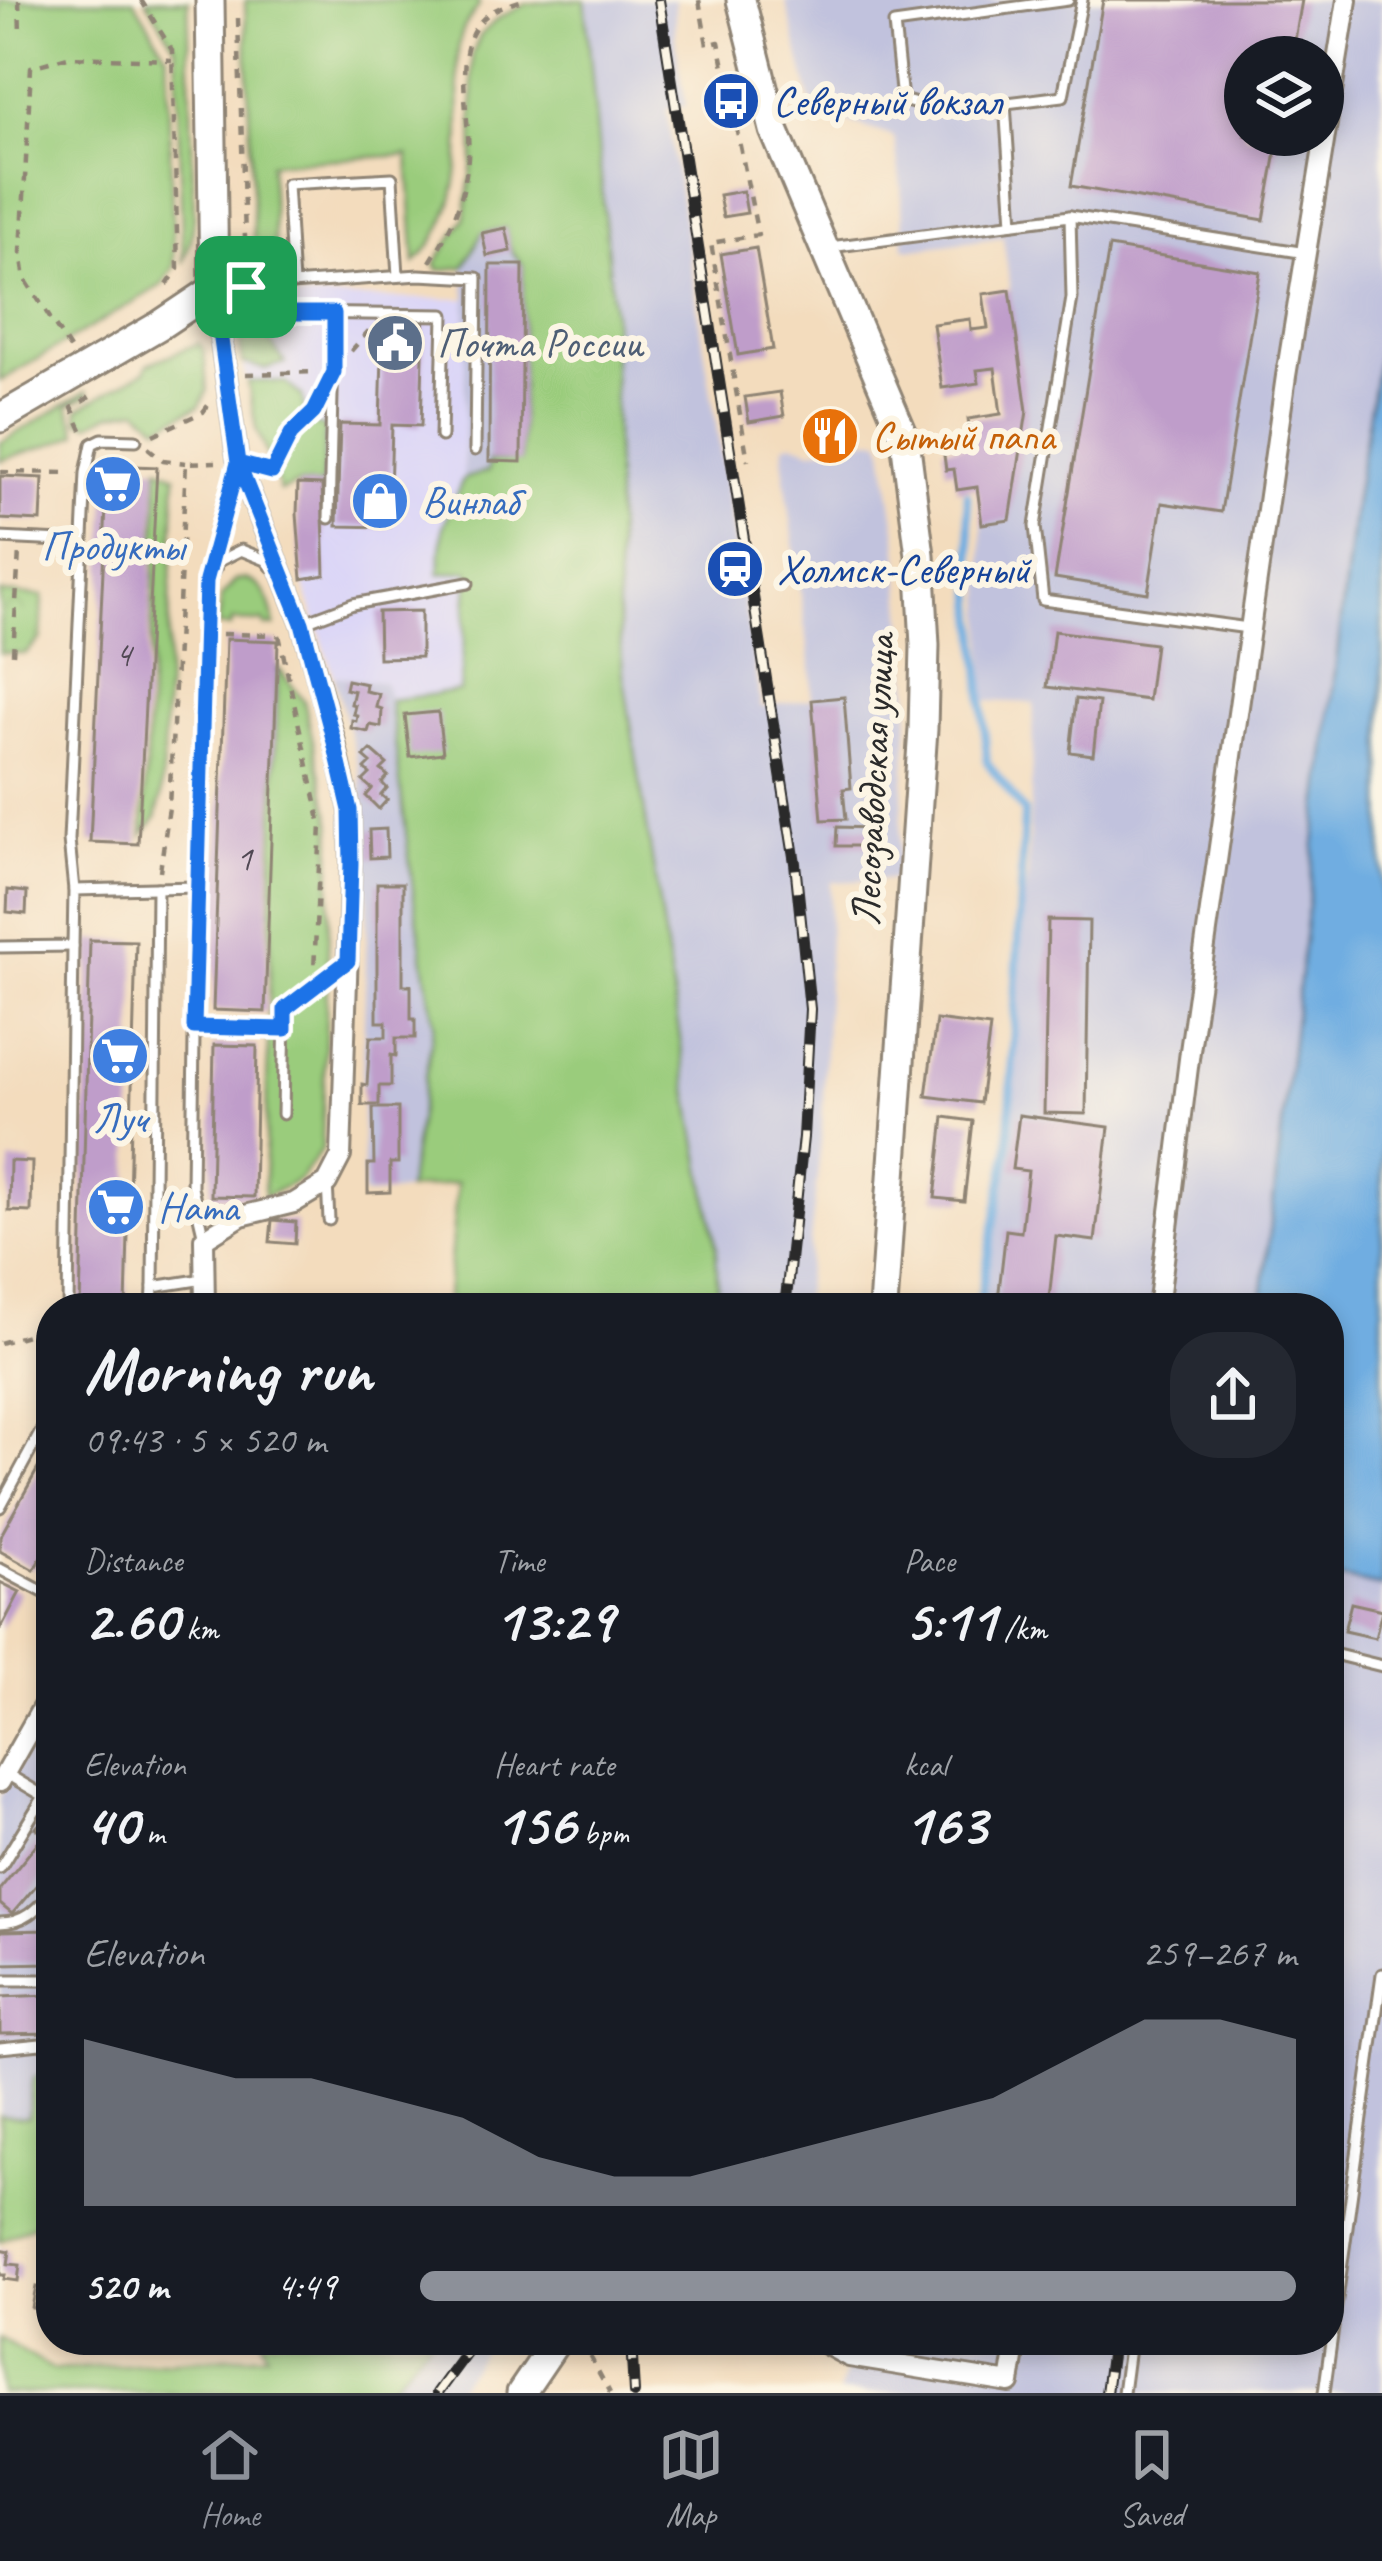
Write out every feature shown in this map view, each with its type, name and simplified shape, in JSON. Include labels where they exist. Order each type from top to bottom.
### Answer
[{"type":"main road","points":[[0,418],[214,289],[210,0]]},
{"type":"main road","name":"Лесозаводская улица","points":[[740,0],[774,130],[905,439],[920,555],[923,729],[884,1293]]},
{"type":"main road","points":[[521,2393],[547,2355]]},
{"type":"street","points":[[1160,1293],[1250,628],[1348,0]]},
{"type":"street","points":[[204,1293],[204,1239],[241,1216],[294,1203],[327,1183],[341,1156],[351,863],[350,810],[304,630],[238,463],[214,289]]},
{"type":"street","points":[[2,1776],[36,1718]]},
{"type":"street","points":[[845,2355],[1010,2388],[1015,2355]]},
{"type":"lane","points":[[1068,0],[894,24],[902,100],[941,111],[1063,96],[1082,0]]},
{"type":"lane","points":[[1005,103],[1013,223]]},
{"type":"lane","points":[[293,284],[287,184],[392,178],[398,276]]},
{"type":"lane","points":[[824,248],[1070,216],[1306,253]]},
{"type":"lane","points":[[1070,216],[1072,298],[1035,526],[1043,600],[1250,628]]},
{"type":"lane","points":[[214,289],[419,274],[477,278],[475,450]]},
{"type":"lane","points":[[246,287],[287,313],[444,315],[441,436]]},
{"type":"lane","points":[[329,518],[334,313]]},
{"type":"lane","points":[[68,1293],[74,946],[70,840],[86,473],[92,444],[102,439],[136,440]]},
{"type":"lane","points":[[204,1239],[192,1187],[206,581],[238,463]]},
{"type":"lane","points":[[0,538],[83,542]]},
{"type":"lane","points":[[206,581],[219,560],[242,550],[266,560],[286,583]]},
{"type":"lane","points":[[304,630],[353,604],[468,583]]},
{"type":"lane","points":[[74,890],[196,887]]},
{"type":"lane","points":[[153,1293],[158,888]]},
{"type":"lane","points":[[0,947],[74,946]]},
{"type":"lane","points":[[283,1114],[285,1009],[348,961]]},
{"type":"lane","points":[[194,1027],[285,1029]]},
{"type":"lane","points":[[327,1183],[329,1220]]},
{"type":"lane","points":[[153,1287],[204,1279]]},
{"type":"lane","points":[[0,1507],[36,1441]]},
{"type":"lane","points":[[0,1569],[36,1588]]},
{"type":"lane","points":[[1344,1657],[1382,1666]]},
{"type":"lane","points":[[2,1776],[36,1789]]},
{"type":"lane","points":[[0,1868],[36,1812]]},
{"type":"lane","points":[[0,1923],[36,1911]]},
{"type":"lane","points":[[1344,2249],[1382,1974]]},
{"type":"lane","points":[[0,1980],[36,1980]]},
{"type":"lane","points":[[0,2048],[36,2044]]},
{"type":"lane","points":[[1123,2393],[1128,2355]]},
{"type":"lane","points":[[1324,2393],[1329,2355]]},
{"type":"path","points":[[19,0],[20,33]]},
{"type":"path","points":[[141,0],[172,50],[178,269],[155,297]]},
{"type":"path","points":[[237,0],[246,287]]},
{"type":"path","points":[[432,259],[458,214],[469,156],[465,54],[473,29],[494,10],[524,0]]},
{"type":"path","points":[[699,0],[707,45],[719,43],[758,235],[711,243],[748,461]]},
{"type":"path","points":[[70,349],[25,279],[21,252],[31,68],[68,57],[172,60]]},
{"type":"path","points":[[246,374],[334,372]]},
{"type":"path","points":[[92,444],[73,408],[96,394]]},
{"type":"path","points":[[136,440],[182,423],[210,403]]},
{"type":"path","points":[[238,463],[272,472],[291,434],[314,412]]},
{"type":"path","points":[[136,440],[163,460],[207,462]]},
{"type":"path","points":[[158,888],[169,807],[186,463]]},
{"type":"path","points":[[0,472],[86,473]]},
{"type":"path","points":[[13,654],[18,564]]},
{"type":"path","points":[[205,633],[279,635],[304,630]]},
{"type":"path","points":[[279,635],[321,825],[314,987]]},
{"type":"path","points":[[0,1343],[36,1332]]},
{"type":"path","points":[[589,2355],[610,2393]]},
{"type":"shaded area","points":[[585,0],[675,0],[675,39],[686,106],[666,109],[761,707],[812,699],[784,445],[812,450],[880,440],[897,535],[910,702],[897,879],[831,882],[822,1134],[805,1293],[718,1293],[716,1246],[623,673],[613,312]]},
{"type":"shaded area","points":[[785,0],[1382,0],[1382,333],[1355,500],[1263,1293],[985,1293],[1012,1153],[1034,703],[985,701],[982,524],[1010,519],[1027,411],[1003,237],[904,248],[894,137],[813,110]]},
{"type":"shaded area","points":[[506,228],[511,251],[523,265],[521,462],[463,479],[464,267],[482,233]]},
{"type":"shaded area","points":[[246,297],[466,299],[463,479],[443,527],[439,573],[469,570],[460,691],[390,700],[384,683],[334,676],[302,579],[298,484],[280,491],[256,428],[237,317]]},
{"type":"shaded area","points":[[334,676],[384,683],[390,700],[434,1024],[407,1190],[369,1196],[363,1195],[368,902],[360,773]]},
{"type":"shaded area","points":[[1344,1578],[1382,1587],[1382,2393],[839,2393],[850,2355],[1344,2355]]},
{"type":"shaded area","points":[[36,1733],[36,2078],[29,2119],[0,2116],[0,1797]]},
{"type":"shaded area","points":[[417,2355],[480,2355],[453,2393],[384,2393]]},
{"type":"green space","points":[[0,0],[134,0],[167,55],[174,267],[162,285],[0,381]]},
{"type":"green space","points":[[146,0],[188,0],[194,217],[183,263],[176,48]]},
{"type":"green space","points":[[245,0],[478,0],[459,45],[460,141],[450,206],[442,226],[415,263],[408,155],[270,163],[276,271],[255,272]]},
{"type":"green space","points":[[585,0],[613,312],[623,673],[716,1246],[718,1293],[447,1293],[457,1183],[407,1190],[434,1024],[390,700],[460,691],[469,571],[439,574],[443,527],[463,479],[488,471],[489,461],[521,461],[523,265],[511,251],[505,228],[482,233],[464,267],[439,270],[435,264],[465,218],[474,156],[472,55],[480,36],[497,19],[526,4]]},
{"type":"green space","points":[[252,316],[285,363],[265,369],[243,363],[237,317]]},
{"type":"green space","points":[[199,343],[204,351],[207,392],[199,406],[159,426],[138,409],[90,424],[79,421],[78,409],[145,371],[148,364]]},
{"type":"green space","points":[[248,382],[286,383],[302,396],[305,415],[287,433],[271,464],[256,428]]},
{"type":"green space","points":[[87,391],[89,395],[68,406],[78,434],[0,461],[0,443]]},
{"type":"green space","points":[[309,422],[325,428],[322,485],[298,484],[280,491],[275,475],[293,438]]},
{"type":"green space","points":[[159,467],[176,475],[161,798],[156,818],[143,835]]},
{"type":"green space","points":[[246,579],[264,592],[275,626],[232,621],[231,627],[218,626],[222,596],[236,580]]},
{"type":"green space","points":[[0,593],[43,596],[41,638],[25,654],[0,653]]},
{"type":"green space","points":[[278,668],[304,701],[332,825],[322,1149],[300,1179],[264,1197]]},
{"type":"green space","points":[[33,2079],[36,2223],[0,2242],[0,2116],[28,2118]]},
{"type":"green space","points":[[0,2338],[54,2370],[254,2355],[417,2355],[384,2393],[0,2393]]},
{"type":"water","points":[[1382,333],[1382,1587],[1344,1578],[1344,1293],[1263,1293],[1355,500]]},
{"type":"building","points":[[1103,0],[1302,0],[1296,36],[1224,36],[1224,156],[1275,156],[1264,220],[1071,186]]},
{"type":"building","points":[[743,191],[747,213],[723,217],[719,195]]},
{"type":"building","points":[[506,228],[511,251],[487,256],[482,233]]},
{"type":"building","points":[[1109,247],[1260,272],[1221,512],[1162,503],[1148,593],[1055,578]]},
{"type":"building","points":[[756,248],[773,349],[738,355],[721,254]]},
{"type":"building","points":[[490,265],[523,265],[521,462],[489,461]]},
{"type":"building","points":[[1010,290],[1027,411],[1010,520],[982,524],[977,487],[957,490],[954,469],[946,470],[943,448],[971,444],[968,419],[1001,414],[995,368],[977,370],[979,383],[942,388],[933,324],[970,319],[971,330],[988,328],[983,294]]},
{"type":"building","points":[[383,320],[424,321],[421,426],[392,425],[389,527],[337,526],[340,424],[380,425]]},
{"type":"building","points":[[780,392],[784,416],[749,422],[745,397]]},
{"type":"building","points":[[108,465],[157,467],[138,844],[90,842]]},
{"type":"building","points":[[0,476],[43,478],[41,521],[0,519]]},
{"type":"building","points":[[298,484],[322,485],[325,575],[302,579],[297,514]]},
{"type":"building","points":[[421,611],[421,657],[379,658],[378,612]]},
{"type":"building","points":[[1054,631],[1155,644],[1148,700],[1047,687]]},
{"type":"building","points":[[226,639],[278,641],[265,1012],[213,1010]]},
{"type":"building","points":[[347,680],[366,684],[365,691],[379,694],[376,707],[382,709],[381,727],[370,725],[368,732],[351,728],[357,715],[351,704],[354,691],[345,689]]},
{"type":"building","points":[[844,697],[851,788],[843,789],[846,819],[822,820],[812,700]]},
{"type":"building","points":[[1076,699],[1099,702],[1093,755],[1070,752]]},
{"type":"building","points":[[438,712],[443,753],[410,757],[405,715]]},
{"type":"building","points":[[371,750],[387,764],[381,770],[388,776],[381,795],[387,800],[379,809],[366,796],[372,789],[363,781],[371,763],[364,757]]},
{"type":"building","points":[[837,827],[872,828],[872,846],[836,846]]},
{"type":"building","points":[[386,829],[387,857],[370,858],[369,830]]},
{"type":"building","points":[[377,883],[403,883],[403,985],[411,985],[415,1038],[396,1038],[391,1086],[379,1086],[379,1105],[362,1105],[370,1037],[386,1037],[386,1022],[377,1022]]},
{"type":"building","points":[[8,890],[27,892],[26,914],[7,912]]},
{"type":"building","points":[[1048,920],[1089,921],[1086,1114],[1044,1113]]},
{"type":"building","points":[[90,940],[136,941],[126,1293],[80,1293]]},
{"type":"building","points":[[936,1020],[990,1027],[980,1103],[926,1096]]},
{"type":"building","points":[[214,1045],[257,1046],[254,1197],[211,1196]]},
{"type":"building","points":[[373,1108],[398,1108],[398,1163],[390,1163],[390,1192],[368,1193],[368,1164],[374,1164]]},
{"type":"building","points":[[1019,1115],[1109,1127],[1095,1241],[1056,1236],[1050,1293],[999,1293],[1006,1230],[1021,1232],[1028,1171],[1012,1169]]},
{"type":"building","points":[[944,1117],[973,1121],[964,1201],[935,1198]]},
{"type":"building","points":[[10,1161],[32,1162],[31,1212],[9,1211]]},
{"type":"building","points":[[272,1220],[296,1222],[295,1244],[270,1242]]},
{"type":"building","points":[[36,1472],[34,1570],[0,1551],[0,1537]]},
{"type":"building","points":[[0,1582],[20,1592],[0,1630]]},
{"type":"building","points":[[1351,1603],[1382,1610],[1375,1638],[1344,1631]]},
{"type":"building","points":[[36,1845],[36,1886],[12,1914],[0,1904],[0,1889]]},
{"type":"building","points":[[36,1930],[36,1963],[0,1964],[0,1931]]},
{"type":"building","points":[[36,1996],[36,2033],[0,2034],[0,1997]]},
{"type":"building","points":[[0,2249],[10,2251],[8,2264],[20,2265],[18,2281],[0,2275]]},
{"type":"waterway","points":[[967,494],[987,762],[1024,812],[1008,1153],[981,1293]]},
{"type":"railway","points":[[659,0],[795,863],[810,1009],[787,1293]]},
{"type":"railway","points":[[437,2393],[465,2355]]},
{"type":"railway","points":[[632,2355],[634,2393]]},
{"type":"railway","points":[[1106,2393],[1111,2355]]},
{"type":"place","name":"Северный вокзал","points":[[731,101]]},
{"type":"place","name":"Почта России","points":[[395,343]]},
{"type":"place","name":"Сытый папа","points":[[830,436]]},
{"type":"place","name":"Продукты","points":[[113,484]]},
{"type":"place","name":"Винлаб","points":[[380,501]]},
{"type":"place","name":"Холмск-Северный","points":[[735,569]]},
{"type":"place","name":"Луч","points":[[120,1056]]},
{"type":"place","name":"Ната","points":[[116,1207]]},
{"type":"route","points":[[246,287],[214,289],[238,463],[206,581],[194,1027],[285,1029],[285,1009],[348,961],[350,810],[302,623],[238,463],[272,472],[291,434],[314,412],[334,372],[334,313],[287,313],[246,287]]}]
